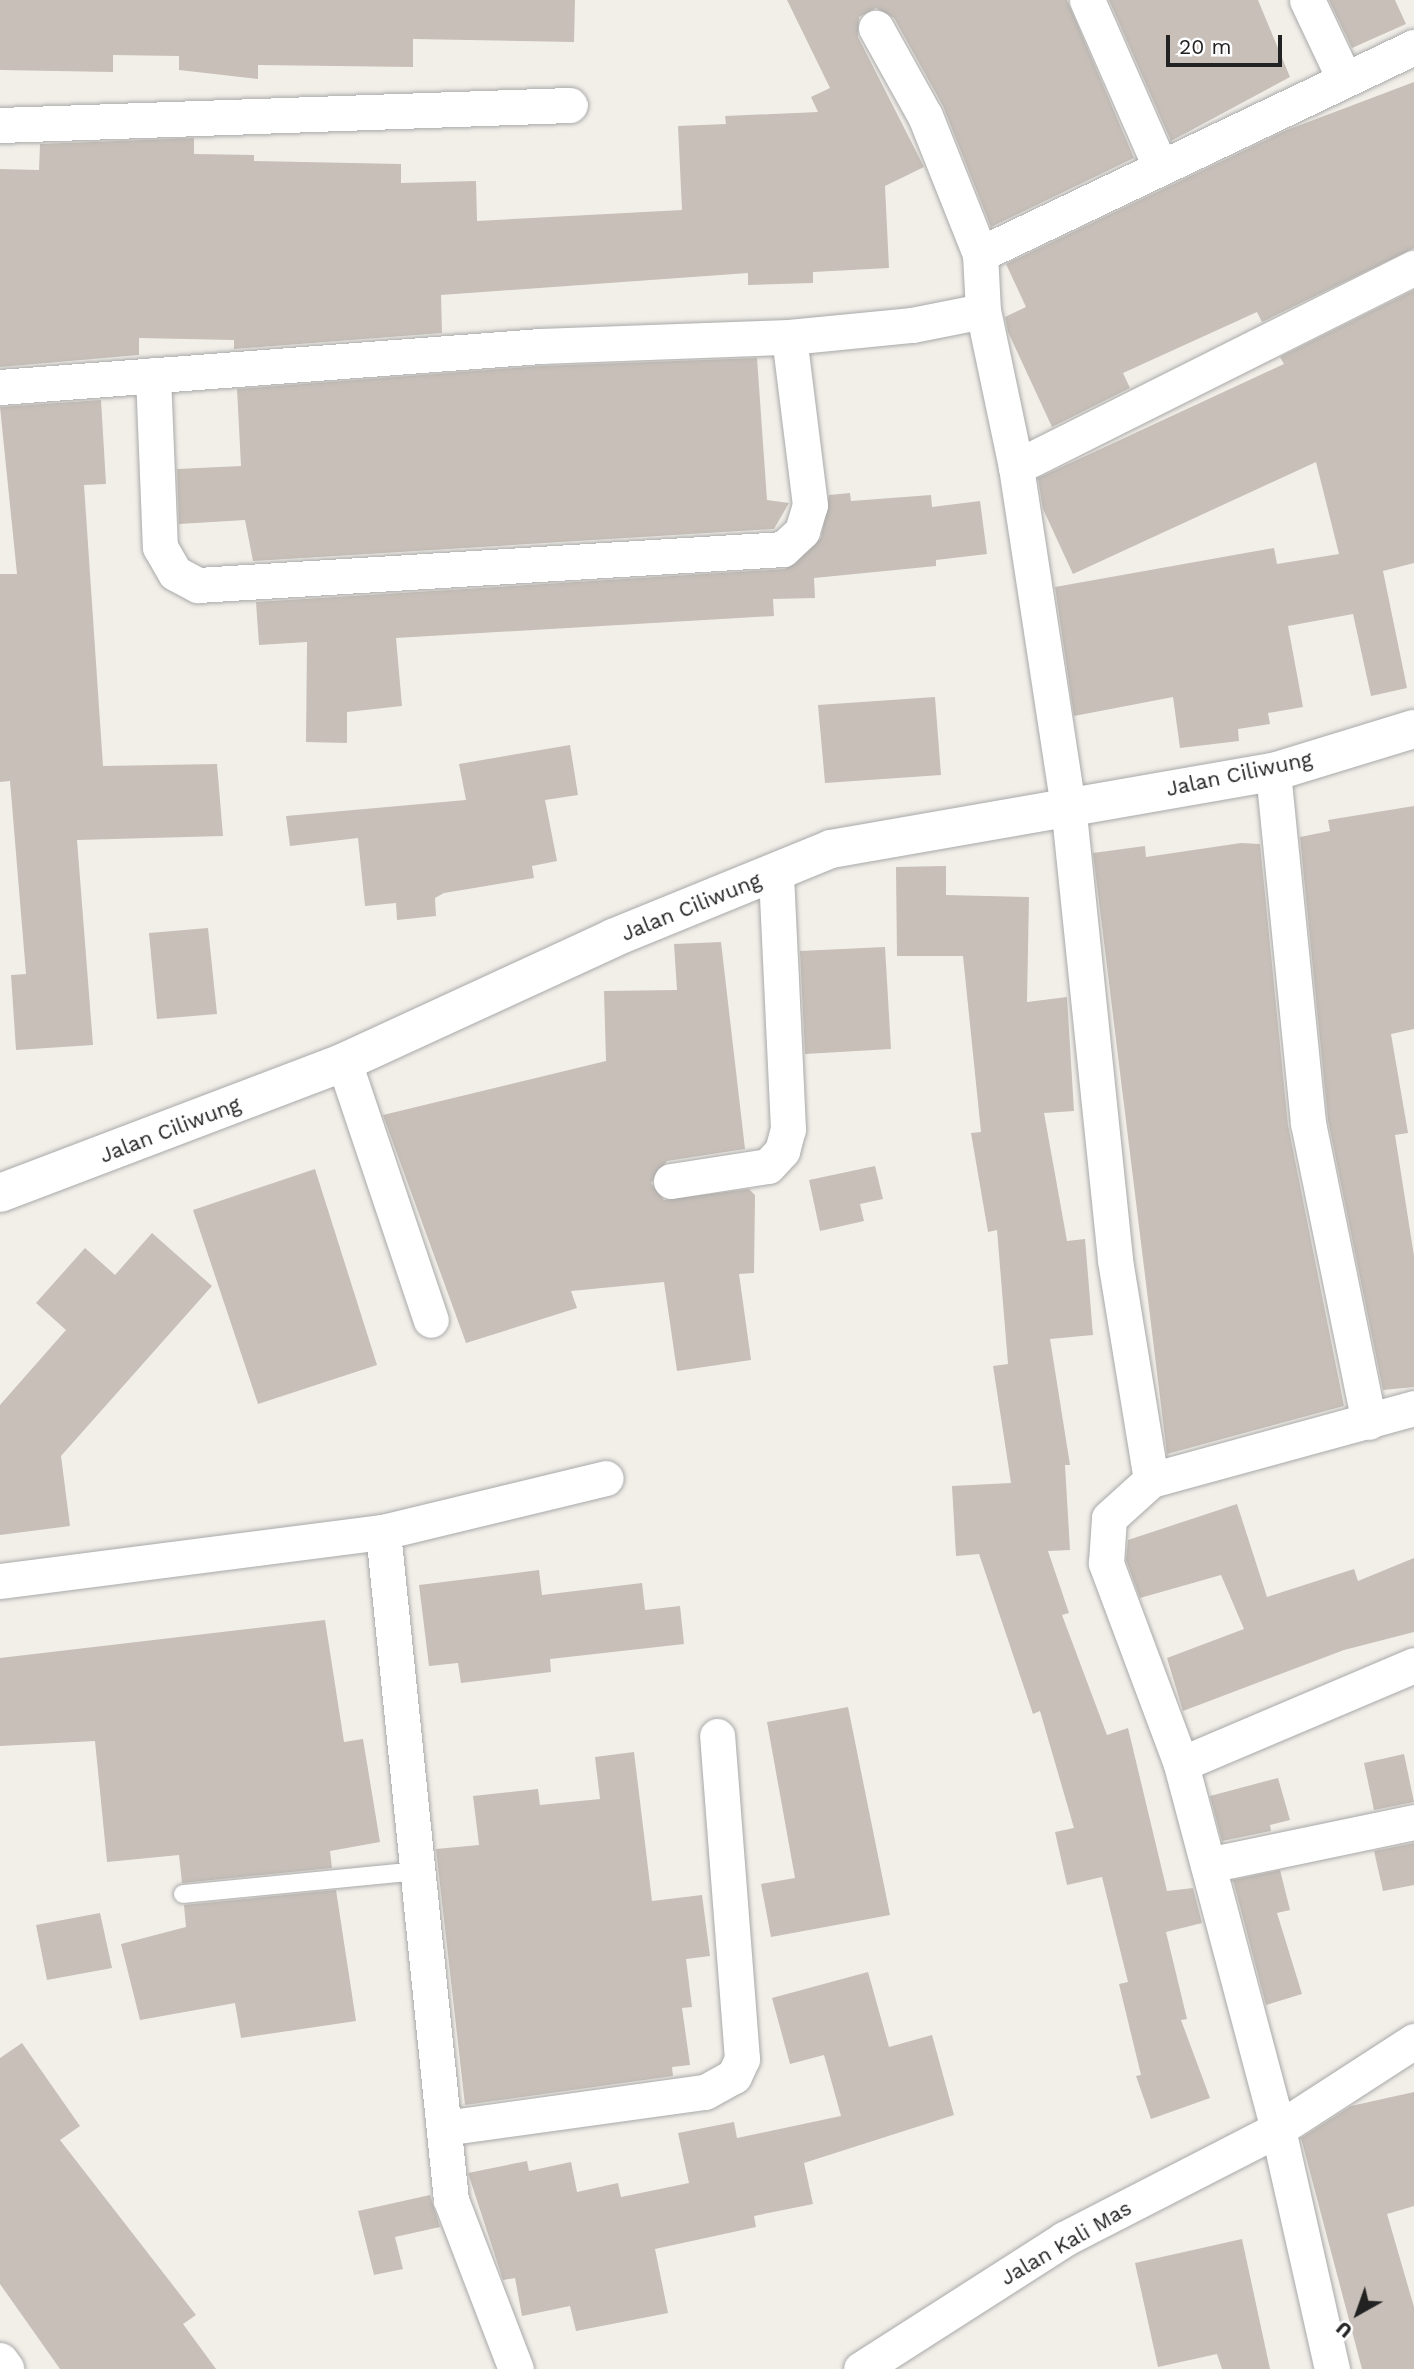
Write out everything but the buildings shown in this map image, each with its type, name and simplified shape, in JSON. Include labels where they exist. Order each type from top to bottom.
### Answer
[{"type":"street","points":[[1087,0],[1159,164]]},
{"type":"street","points":[[1307,0],[1343,76]]},
{"type":"street","points":[[876,28],[914,93],[980,254],[983,310],[1016,467],[1068,807],[1115,1259],[1151,1480]]},
{"type":"street","points":[[980,254],[1343,76],[1414,47]]},
{"type":"street","points":[[0,125],[570,105]]},
{"type":"street","points":[[1016,467],[1414,268]]},
{"type":"street","points":[[0,387],[540,345],[789,337],[912,325],[983,310]]},
{"type":"street","points":[[153,375],[160,547],[175,573],[198,585],[783,549],[803,531],[810,505],[789,337]]},
{"type":"street","name":"Jalan Ciliwung","points":[[0,1193],[344,1062],[612,938],[776,873],[877,837],[1273,772],[1414,729]]},
{"type":"street","points":[[1273,772],[1308,1123],[1369,1422]]},
{"type":"street","points":[[671,1181],[768,1166],[782,1151],[788,1129],[776,873]]},
{"type":"street","points":[[344,1062],[431,1320]]},
{"type":"street","points":[[1332,2369],[1278,2129],[1181,1764],[1106,1563],[1109,1518],[1151,1480],[1414,1408]]},
{"type":"street","points":[[0,1581],[383,1532],[606,1478]]},
{"type":"street","points":[[383,1532],[451,2200],[516,2369]]},
{"type":"street","points":[[1181,1764],[1414,1665]]},
{"type":"street","points":[[444,2127],[705,2092],[734,2076],[742,2059],[717,1736]]},
{"type":"street","points":[[1208,1864],[1414,1822]]},
{"type":"street","name":"Jalan Kali Mas","points":[[861,2369],[1064,2239],[1278,2129],[1414,2040]]},
{"type":"street","points":[[0,2362],[5,2369]]},
{"type":"lane","points":[[183,1894],[417,1871]]}]
